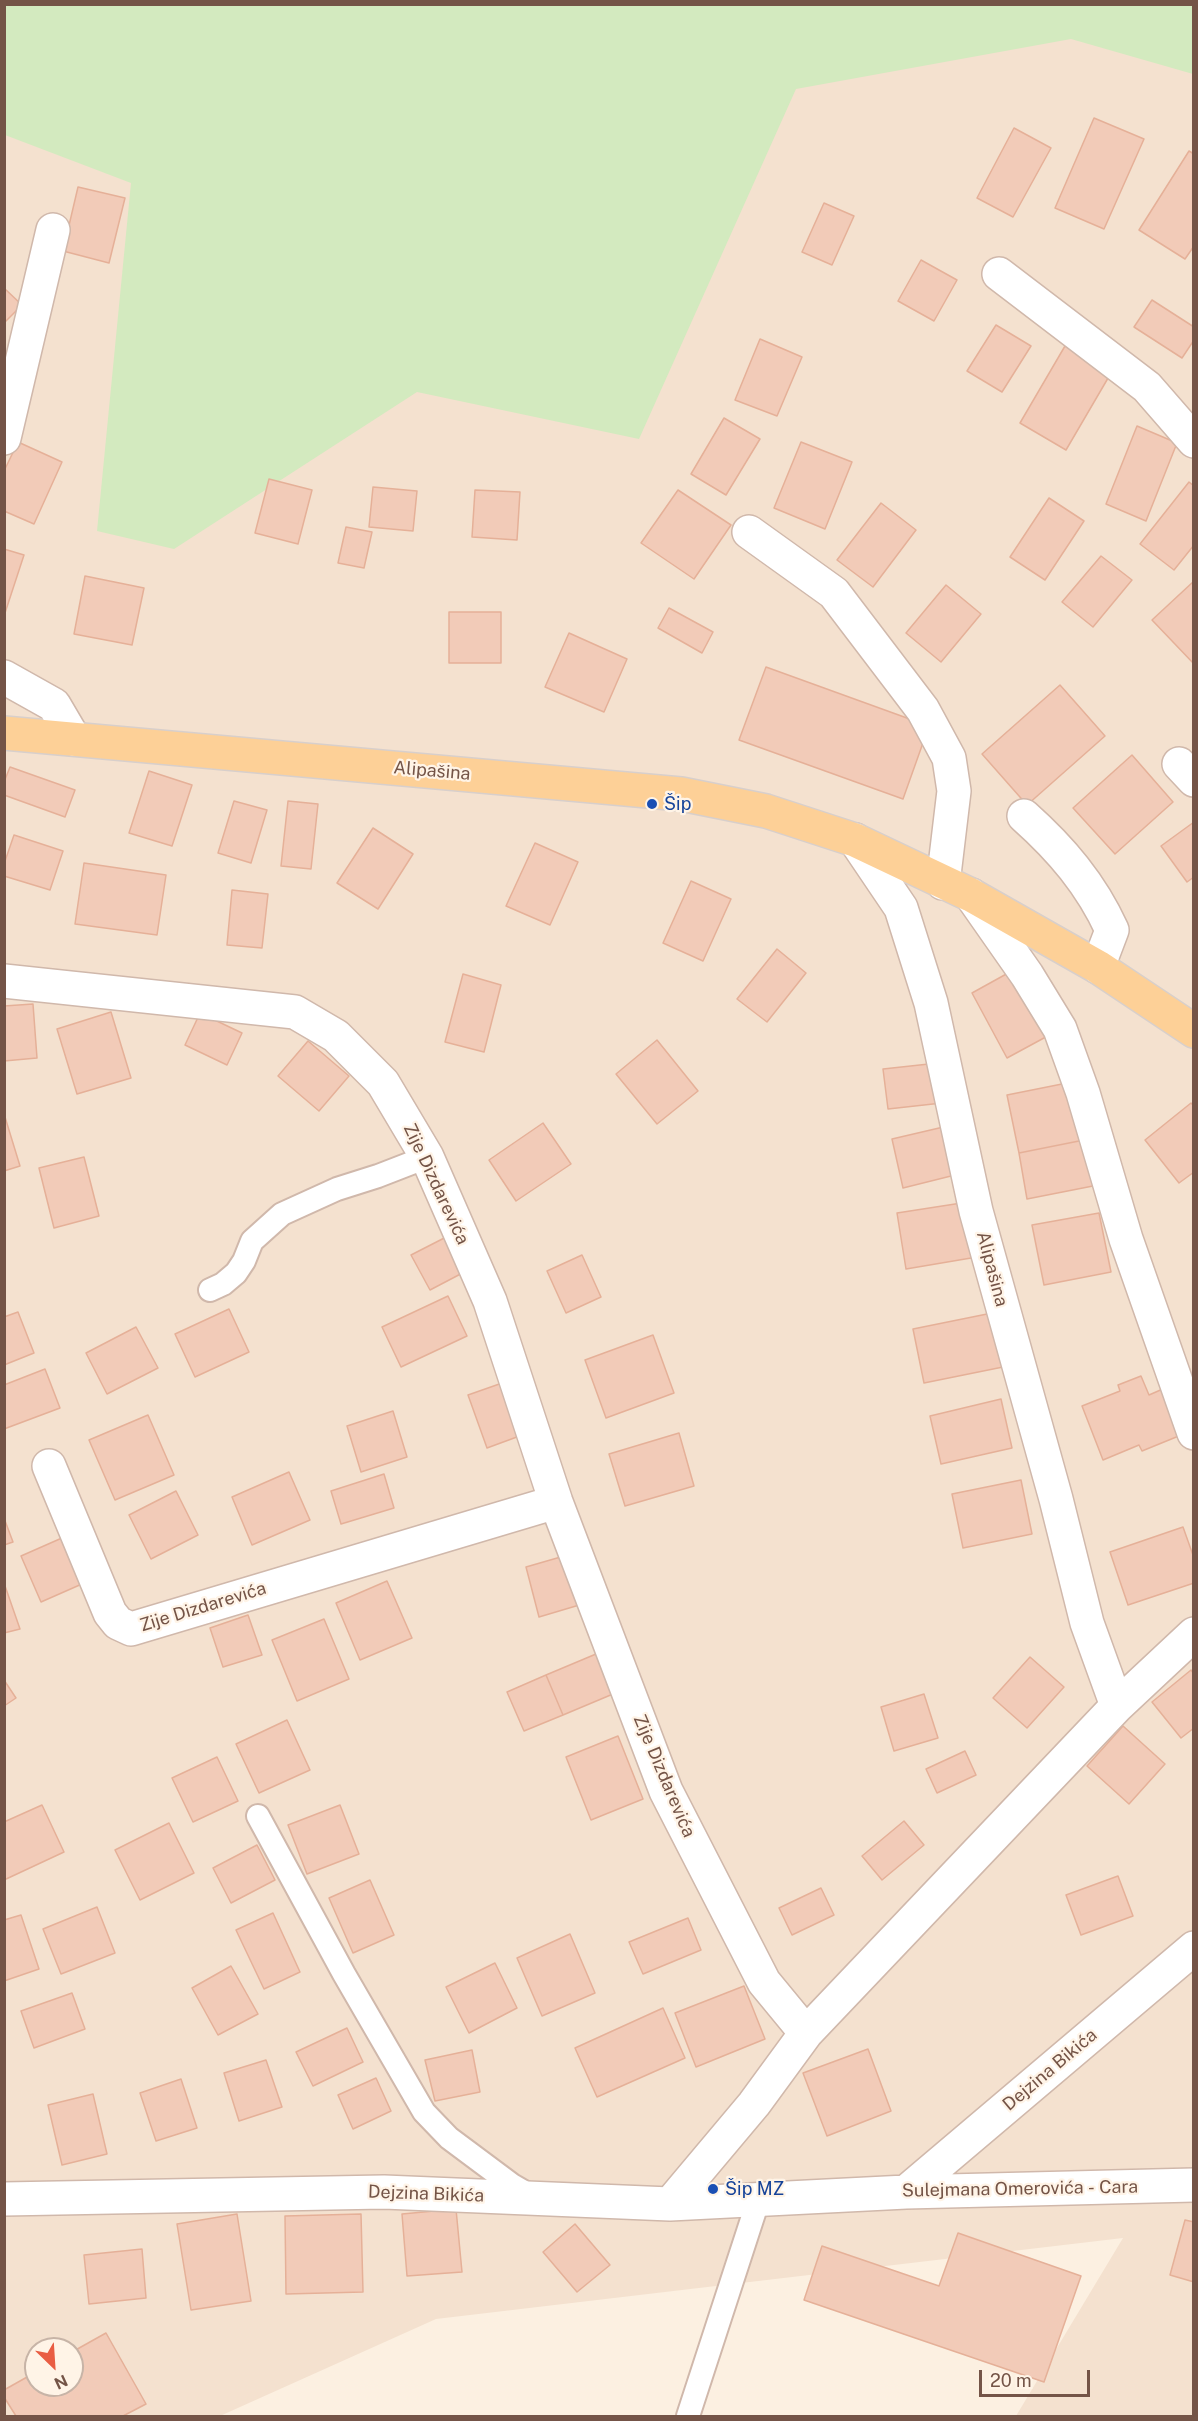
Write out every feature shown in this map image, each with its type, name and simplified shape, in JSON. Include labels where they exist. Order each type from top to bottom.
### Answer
[{"type":"main road","name":"Alipašina","points":[[4,733],[681,794],[766,811],[855,840],[957,889],[1098,967],[1194,1031]]},
{"type":"street","points":[[4,438],[53,230]]},
{"type":"street","points":[[999,274],[1147,387],[1194,441]]},
{"type":"street","points":[[748,532],[834,593],[923,710],[949,758],[954,792],[957,889]]},
{"type":"street","points":[[4,677],[54,705],[74,739]]},
{"type":"street","points":[[1024,816],[1055,843],[1100,904],[1112,930],[1098,967]]},
{"type":"street","name":"Alipašina","points":[[855,840],[900,908],[932,1003],[976,1211],[1056,1499],[1087,1623],[1117,1706]]},
{"type":"street","name":"Alipašina","points":[[957,889],[1027,975],[1060,1029],[1083,1093],[1126,1239],[1194,1433]]},
{"type":"street","name":"Zije Dizdarevića","points":[[4,981],[295,1012],[336,1036],[383,1083],[427,1157],[490,1300],[556,1502],[666,1791],[764,1982],[806,2033]]},
{"type":"street","name":"Zije Dizdarevića","points":[[49,1466],[110,1613],[117,1623],[131,1629],[556,1502]]},
{"type":"street","points":[[670,2204],[754,2104],[806,2033],[1117,1706],[1194,1634]]},
{"type":"street","name":"Dejzina Bikića","points":[[906,2192],[1194,1948]]},
{"type":"street","name":"Sulejmana Omerovića - Cara","points":[[846,2194],[1194,2186]]},
{"type":"street","name":"Dejzina Bikića","points":[[4,2199],[384,2192],[670,2204],[846,2194]]},
{"type":"lane","points":[[210,1290],[223,1284],[236,1273],[252,1241],[282,1214],[337,1189],[427,1157]]},
{"type":"lane","points":[[258,1816],[344,1974],[424,2112],[449,2138],[512,2185],[535,2199]]},
{"type":"lane","points":[[688,2416],[758,2200]]},
{"type":"shaded area","points":[[5,5],[1193,5],[1193,2416],[1016,2416],[1123,2238],[436,2319],[220,2416],[5,2416]]},
{"type":"green space","points":[[4,5],[1193,5],[1193,74],[1071,39],[796,89],[639,439],[417,392],[174,549],[97,531],[131,183],[5,135]]},
{"type":"building","points":[[1094,118],[1144,139],[1104,229],[1055,208]]},
{"type":"building","points":[[1014,128],[1051,148],[1013,217],[977,198]]},
{"type":"building","points":[[1189,151],[1194,154],[1194,246],[1185,259],[1139,230]]},
{"type":"building","points":[[78,187],[125,198],[109,263],[63,251]]},
{"type":"building","points":[[824,203],[854,216],[832,265],[802,252]]},
{"type":"building","points":[[921,260],[957,280],[934,321],[898,301]]},
{"type":"building","points":[[4,288],[22,305],[4,323]]},
{"type":"building","points":[[1152,300],[1194,327],[1194,340],[1182,358],[1134,327]]},
{"type":"building","points":[[996,325],[1031,346],[1002,392],[967,371]]},
{"type":"building","points":[[760,339],[802,357],[777,416],[735,400]]},
{"type":"building","points":[[1065,346],[1111,373],[1066,450],[1020,423]]},
{"type":"building","points":[[724,418],[760,439],[726,495],[691,474]]},
{"type":"building","points":[[1137,426],[1177,443],[1146,521],[1106,504]]},
{"type":"building","points":[[18,442],[62,462],[34,524],[4,511],[4,471]]},
{"type":"building","points":[[801,442],[852,462],[825,529],[774,508]]},
{"type":"building","points":[[269,479],[312,490],[298,544],[255,533]]},
{"type":"building","points":[[1189,482],[1194,486],[1194,545],[1174,570],[1140,544]]},
{"type":"building","points":[[373,487],[417,491],[413,531],[369,527]]},
{"type":"building","points":[[475,490],[520,492],[517,540],[472,537]]},
{"type":"building","points":[[678,490],[731,525],[694,579],[641,543]]},
{"type":"building","points":[[1049,498],[1084,521],[1045,580],[1010,557]]},
{"type":"building","points":[[881,503],[916,530],[873,587],[837,560]]},
{"type":"building","points":[[346,527],[372,532],[364,568],[338,563]]},
{"type":"building","points":[[4,549],[24,555],[4,616]]},
{"type":"building","points":[[1101,556],[1132,580],[1093,627],[1062,602]]},
{"type":"building","points":[[85,576],[144,588],[132,645],[74,634]]},
{"type":"building","points":[[1194,581],[1194,664],[1152,620]]},
{"type":"building","points":[[946,585],[981,614],[941,662],[906,633]]},
{"type":"building","points":[[669,608],[713,632],[702,653],[658,628]]},
{"type":"building","points":[[449,612],[501,612],[501,663],[449,663]]},
{"type":"building","points":[[569,633],[627,659],[604,712],[545,687]]},
{"type":"building","points":[[766,667],[929,726],[903,799],[739,740]]},
{"type":"building","points":[[1060,685],[1105,736],[1027,805],[982,754]]},
{"type":"building","points":[[1132,755],[1173,802],[1115,854],[1073,808]]},
{"type":"building","points":[[10,767],[75,790],[65,817],[4,795],[4,782]]},
{"type":"building","points":[[149,771],[192,785],[172,846],[129,833]]},
{"type":"building","points":[[234,801],[267,810],[251,863],[218,853]]},
{"type":"building","points":[[288,801],[318,804],[311,869],[281,866]]},
{"type":"building","points":[[1194,822],[1194,877],[1187,882],[1161,846]]},
{"type":"building","points":[[373,828],[413,854],[378,909],[337,883]]},
{"type":"building","points":[[14,835],[63,851],[50,890],[4,876],[4,864]]},
{"type":"building","points":[[535,843],[578,862],[550,925],[506,906]]},
{"type":"building","points":[[84,863],[166,875],[157,935],[75,924]]},
{"type":"building","points":[[691,881],[731,899],[703,961],[663,943]]},
{"type":"building","points":[[232,890],[268,894],[262,948],[227,945]]},
{"type":"building","points":[[777,949],[806,973],[767,1022],[737,999]]},
{"type":"building","points":[[1019,967],[1055,1032],[1007,1058],[972,993]]},
{"type":"building","points":[[463,974],[501,985],[484,1052],[445,1042]]},
{"type":"building","points":[[33,1004],[37,1058],[4,1061],[4,1006]]},
{"type":"building","points":[[111,1012],[131,1078],[77,1094],[57,1029]]},
{"type":"building","points":[[200,1013],[242,1033],[227,1065],[185,1045]]},
{"type":"building","points":[[657,1040],[698,1091],[657,1124],[616,1074]]},
{"type":"building","points":[[308,1041],[349,1076],[319,1111],[278,1076]]},
{"type":"building","points":[[938,1063],[942,1103],[888,1109],[883,1069]]},
{"type":"building","points":[[1077,1081],[1089,1139],[1019,1153],[1007,1095]]},
{"type":"building","points":[[1191,1103],[1194,1106],[1194,1172],[1179,1183],[1145,1140]]},
{"type":"building","points":[[4,1117],[20,1166],[4,1171]]},
{"type":"building","points":[[543,1123],[571,1164],[516,1201],[489,1160]]},
{"type":"building","points":[[952,1125],[963,1173],[903,1188],[892,1139]]},
{"type":"building","points":[[1089,1139],[1098,1185],[1027,1199],[1019,1153]]},
{"type":"building","points":[[84,1157],[99,1216],[54,1228],[39,1168]]},
{"type":"building","points":[[968,1202],[977,1257],[906,1269],[897,1213]]},
{"type":"building","points":[[1099,1213],[1111,1272],[1044,1285],[1032,1225]]},
{"type":"building","points":[[454,1233],[472,1268],[430,1290],[411,1255]]},
{"type":"building","points":[[582,1255],[601,1297],[566,1313],[547,1271]]},
{"type":"building","points":[[448,1296],[467,1336],[401,1367],[382,1327]]},
{"type":"building","points":[[229,1309],[249,1352],[195,1377],[175,1334]]},
{"type":"building","points":[[18,1312],[34,1353],[4,1365],[4,1317]]},
{"type":"building","points":[[992,1313],[1003,1367],[924,1383],[913,1329]]},
{"type":"building","points":[[136,1327],[158,1368],[107,1394],[86,1353]]},
{"type":"building","points":[[653,1335],[674,1393],[606,1418],[585,1360]]},
{"type":"building","points":[[45,1369],[60,1408],[4,1429],[4,1385]]},
{"type":"building","points":[[1141,1376],[1149,1395],[1172,1385],[1191,1431],[1142,1451],[1139,1445],[1103,1460],[1082,1406],[1120,1391],[1118,1385]]},
{"type":"building","points":[[505,1382],[525,1434],[487,1448],[468,1395]]},
{"type":"building","points":[[1001,1399],[1012,1448],[941,1464],[930,1416]]},
{"type":"building","points":[[393,1411],[407,1457],[361,1472],[347,1426]]},
{"type":"building","points":[[148,1415],[174,1475],[115,1500],[89,1440]]},
{"type":"building","points":[[679,1433],[694,1486],[625,1506],[609,1454]]},
{"type":"building","points":[[289,1472],[310,1520],[252,1545],[232,1497]]},
{"type":"building","points":[[384,1474],[394,1508],[341,1524],[331,1491]]},
{"type":"building","points":[[1021,1480],[1032,1534],[963,1548],[952,1494]]},
{"type":"building","points":[[176,1491],[198,1535],[151,1559],[129,1515]]},
{"type":"building","points":[[4,1518],[13,1542],[4,1545]]},
{"type":"building","points":[[1183,1527],[1194,1558],[1194,1583],[1128,1605],[1110,1552]]},
{"type":"building","points":[[71,1534],[91,1580],[41,1602],[21,1556]]},
{"type":"building","points":[[571,1554],[586,1603],[539,1617],[526,1567]]},
{"type":"building","points":[[387,1581],[412,1638],[360,1660],[336,1603]]},
{"type":"building","points":[[4,1583],[20,1629],[4,1633]]},
{"type":"building","points":[[248,1615],[262,1655],[223,1667],[210,1628]]},
{"type":"building","points":[[324,1619],[349,1679],[297,1701],[272,1640]]},
{"type":"building","points":[[596,1654],[613,1694],[563,1715],[546,1675]]},
{"type":"building","points":[[1030,1657],[1064,1687],[1027,1728],[993,1698]]},
{"type":"building","points":[[1191,1670],[1194,1674],[1194,1728],[1181,1738],[1152,1702]]},
{"type":"building","points":[[546,1675],[563,1715],[524,1731],[507,1692]]},
{"type":"building","points":[[4,1680],[16,1698],[4,1706]]},
{"type":"building","points":[[924,1694],[938,1738],[894,1751],[881,1707]]},
{"type":"building","points":[[287,1720],[310,1770],[259,1793],[236,1744]]},
{"type":"building","points":[[1123,1726],[1165,1764],[1129,1804],[1087,1766]]},
{"type":"building","points":[[618,1736],[643,1799],[591,1820],[566,1757]]},
{"type":"building","points":[[965,1751],[976,1775],[937,1793],[926,1769]]},
{"type":"building","points":[[217,1757],[238,1801],[193,1822],[172,1778]]},
{"type":"building","points":[[42,1805],[64,1852],[4,1880],[4,1822]]},
{"type":"building","points":[[340,1805],[359,1854],[307,1874],[288,1825]]},
{"type":"building","points":[[904,1821],[924,1845],[882,1880],[862,1856]]},
{"type":"building","points":[[169,1823],[194,1873],[140,1900],[115,1850]]},
{"type":"building","points":[[257,1845],[275,1880],[231,1903],[213,1868]]},
{"type":"building","points":[[1118,1876],[1133,1916],[1081,1935],[1066,1895]]},
{"type":"building","points":[[370,1880],[394,1935],[353,1953],[329,1898]]},
{"type":"building","points":[[821,1888],[834,1915],[792,1935],[779,1908]]},
{"type":"building","points":[[97,1907],[115,1953],[61,1974],[43,1929]]},
{"type":"building","points":[[273,1913],[300,1972],[264,1989],[236,1930]]},
{"type":"building","points":[[21,1915],[39,1969],[4,1981],[4,1920]]},
{"type":"building","points":[[688,1918],[701,1950],[643,1974],[629,1942]]},
{"type":"building","points":[[570,1934],[595,1993],[542,2016],[517,1958]]},
{"type":"building","points":[[495,1963],[517,2008],[469,2033],[446,1987]]},
{"type":"building","points":[[231,1966],[258,2014],[218,2035],[192,1988]]},
{"type":"building","points":[[744,1986],[765,2039],[696,2067],[675,2013]]},
{"type":"building","points":[[72,1993],[85,2029],[34,2048],[21,2011]]},
{"type":"building","points":[[663,2008],[685,2058],[597,2097],[575,2048]]},
{"type":"building","points":[[347,2028],[363,2062],[313,2086],[296,2052]]},
{"type":"building","points":[[868,2049],[891,2111],[827,2136],[803,2073]]},
{"type":"building","points":[[472,2050],[480,2092],[435,2101],[425,2060]]},
{"type":"building","points":[[266,2060],[282,2107],[239,2121],[224,2073]]},
{"type":"building","points":[[376,2078],[391,2111],[353,2129],[338,2095]]},
{"type":"building","points":[[181,2079],[197,2128],[156,2141],[140,2093]]},
{"type":"building","points":[[93,2094],[107,2154],[62,2165],[48,2105]]},
{"type":"building","points":[[456,2209],[462,2272],[407,2276],[402,2214]]},
{"type":"building","points":[[237,2214],[251,2301],[191,2310],[177,2224]]},
{"type":"building","points":[[361,2214],[363,2292],[286,2294],[285,2216]]},
{"type":"building","points":[[1185,2220],[1194,2222],[1194,2282],[1170,2275]]},
{"type":"building","points":[[575,2224],[610,2265],[577,2292],[543,2252]]},
{"type":"building","points":[[958,2233],[1081,2276],[1044,2382],[804,2300],[822,2246],[939,2286]]},
{"type":"building","points":[[142,2249],[146,2298],[89,2304],[84,2255]]},
{"type":"building","points":[[106,2333],[146,2404],[123,2416],[16,2416],[4,2397],[4,2390],[24,2379],[24,2397],[84,2397],[84,2345]]},
{"type":"place","name":"Šip","points":[[652,804]]},
{"type":"place","name":"Šip MZ","points":[[713,2189]]}]
